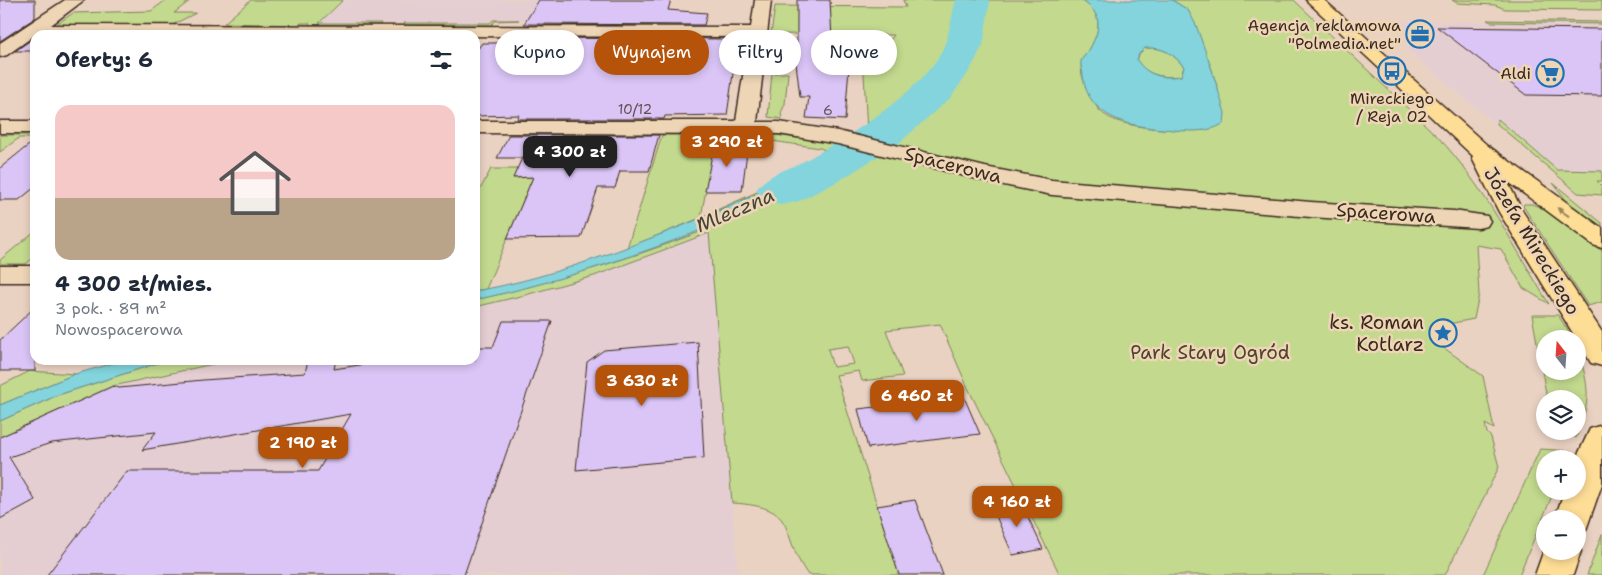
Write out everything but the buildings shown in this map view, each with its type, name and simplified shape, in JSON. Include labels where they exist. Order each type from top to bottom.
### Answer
[{"type":"main road","name":"Józefa Mireckiego","points":[[1314,0],[1479,150],[1602,240]]},
{"type":"main road","name":"Józefa Mireckiego","points":[[1479,150],[1511,212],[1602,356]]},
{"type":"main road","points":[[1576,510],[1596,449],[1602,438]]},
{"type":"main road","points":[[1554,575],[1559,560]]},
{"type":"street","points":[[32,30],[76,0]]},
{"type":"street","points":[[759,30],[763,0]]},
{"type":"street","points":[[0,51],[30,31]]},
{"type":"street","points":[[480,31],[719,32]]},
{"type":"street","points":[[746,128],[753,75]]},
{"type":"street","points":[[0,127],[30,127]]},
{"type":"street","name":"Spacerowa","points":[[480,127],[803,130],[880,147],[1014,181],[1054,187],[1478,221]]},
{"type":"street","points":[[0,274],[30,274]]},
{"type":"shaded area","points":[[343,0],[671,0],[664,24],[643,20],[493,20],[490,23],[319,23]]},
{"type":"shaded area","points":[[1395,21],[1602,24],[1602,172],[1553,172],[1403,47],[1428,47]]},
{"type":"shaded area","points":[[709,233],[738,571],[667,575],[0,575],[0,437],[113,386],[208,365],[480,365],[480,306],[594,276]]},
{"type":"green space","points":[[166,0],[191,0],[174,13],[196,13],[172,25],[57,24],[73,13],[151,11]]},
{"type":"green space","points":[[251,0],[343,0],[319,23],[381,23],[380,25],[308,25],[310,23],[301,23],[298,25],[224,23]]},
{"type":"green space","name":"Park Stary Ogród","points":[[903,0],[1081,0],[1094,12],[1098,24],[1095,37],[1083,59],[1081,68],[1085,84],[1099,110],[1108,117],[1135,126],[1206,130],[1218,90],[1188,10],[1172,0],[1294,0],[1438,137],[1455,156],[1484,196],[1549,304],[1523,288],[1501,249],[1476,245],[1479,294],[1474,319],[1432,327],[1433,340],[1483,376],[1494,429],[1485,424],[1487,433],[1491,437],[1499,467],[1445,575],[1060,575],[967,386],[940,324],[886,330],[903,376],[862,381],[859,371],[836,375],[899,575],[808,575],[799,560],[785,524],[779,516],[754,505],[732,503],[709,233],[594,276],[480,306],[480,299],[623,259],[722,223],[770,203],[861,157],[867,134],[864,75],[897,75],[897,30],[811,30],[811,34],[801,34],[801,30],[772,30],[775,6],[906,7]],"holes":[[[848,346],[854,364],[833,367],[828,349]]]},
{"type":"green space","points":[[1452,0],[1602,0],[1602,10],[1505,9],[1495,5],[1457,3]]},
{"type":"green space","points":[[493,20],[519,20],[495,21],[491,25],[405,25],[404,23],[490,23]]},
{"type":"green space","points":[[1487,20],[1602,22],[1602,24],[1491,22]]},
{"type":"green space","points":[[1145,48],[1162,50],[1176,58],[1184,67],[1181,76],[1168,77],[1156,75],[1146,70],[1137,61],[1139,54]]},
{"type":"green space","points":[[772,75],[788,75],[785,104],[781,113],[782,119],[768,117]]},
{"type":"green space","points":[[1498,119],[1557,170],[1602,171],[1602,181],[1597,181],[1602,186],[1602,195],[1578,193],[1497,124]]},
{"type":"green space","points":[[768,134],[846,147],[841,151],[844,152],[791,178],[737,203],[627,248],[662,135],[716,135],[701,217],[800,173],[835,154],[820,148],[765,140]]},
{"type":"green space","points":[[0,135],[30,135],[30,138],[19,138],[0,152]]},
{"type":"green space","points":[[491,169],[517,169],[514,178],[533,177],[486,289],[480,290],[480,190]]},
{"type":"green space","points":[[1553,183],[1602,223],[1602,229],[1570,205]]},
{"type":"green space","points":[[1524,204],[1532,204],[1542,208],[1602,251],[1602,302],[1588,306],[1523,206]]},
{"type":"green space","points":[[30,235],[30,260],[26,264],[0,264],[0,260]]},
{"type":"green space","points":[[1532,315],[1558,315],[1567,330],[1536,330],[1536,337]]},
{"type":"green space","points":[[151,365],[208,365],[113,386],[0,437],[0,421],[58,395]]},
{"type":"green space","points":[[30,371],[75,374],[0,405],[0,386]]},
{"type":"green space","points":[[1544,380],[1586,380],[1587,394],[1586,408],[1586,390],[1545,390]]},
{"type":"green space","points":[[1536,458],[1536,500],[1550,500],[1546,510],[1536,510],[1536,534],[1519,575],[1483,575]]},
{"type":"green space","points":[[1602,534],[1602,575],[1587,575]]},
{"type":"water","points":[[969,0],[979,0],[975,25],[961,63],[951,79],[925,108],[891,139],[872,135],[906,108],[936,78],[958,42],[965,22]]},
{"type":"water","points":[[1081,0],[1172,0],[1188,10],[1196,25],[1212,70],[1225,113],[1224,123],[1211,129],[1195,131],[1151,128],[1124,122],[1101,110],[1086,90],[1081,64],[1095,37],[1098,24],[1094,12]],"holes":[[[1145,48],[1162,50],[1176,58],[1184,67],[1181,76],[1168,77],[1156,75],[1146,70],[1137,60],[1139,54]]]},
{"type":"water","points":[[844,152],[861,157],[801,189],[706,228],[608,264],[480,299],[480,290],[547,274],[641,242],[710,215]]},
{"type":"water","points":[[107,365],[151,365],[58,395],[0,421],[0,405],[75,374]]},
{"type":"waterway","name":"Mleczna","points":[[781,190],[820,172],[883,133],[936,88],[950,70],[964,45],[973,0]]},
{"type":"place","name":"Agencja reklamowa \"Polmedia.net\"","points":[[1420,34]]},
{"type":"place","name":"Mireckiego / Reja 02","points":[[1392,71]]},
{"type":"place","name":"Aldi","points":[[1550,73]]},
{"type":"place","name":"ks. Roman Kotlarz","points":[[1443,333]]}]
